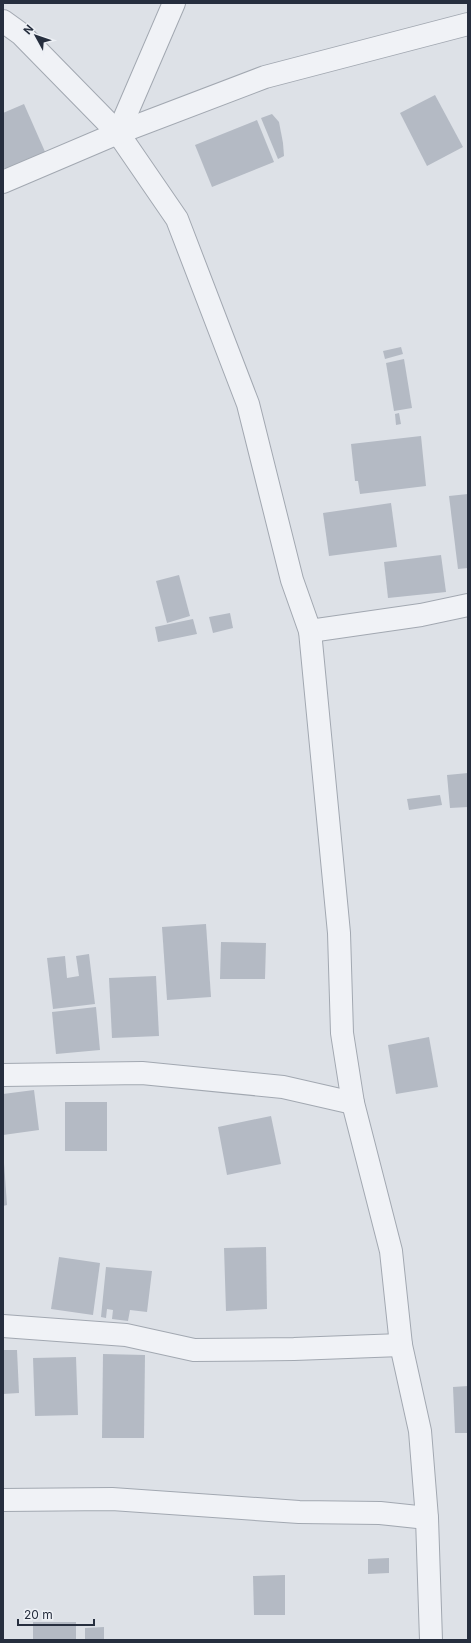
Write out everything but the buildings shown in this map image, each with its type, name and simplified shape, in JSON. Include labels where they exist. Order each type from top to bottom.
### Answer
[{"type":"street","points":[[118,133],[174,3]]},
{"type":"street","points":[[3,21],[21,34],[118,133],[178,219],[248,404],[292,580],[310,631],[339,933],[342,1033],[353,1103],[392,1251],[401,1345],[420,1431],[427,1518],[431,1640]]},
{"type":"street","points":[[3,182],[118,133],[265,77],[468,24]]},
{"type":"street","points":[[310,631],[421,615],[468,605]]},
{"type":"street","points":[[3,1075],[142,1073],[283,1087],[353,1103]]},
{"type":"street","points":[[3,1326],[126,1335],[194,1350],[294,1349],[401,1345]]},
{"type":"street","points":[[3,1500],[112,1499],[299,1512],[380,1513],[427,1518]]}]
